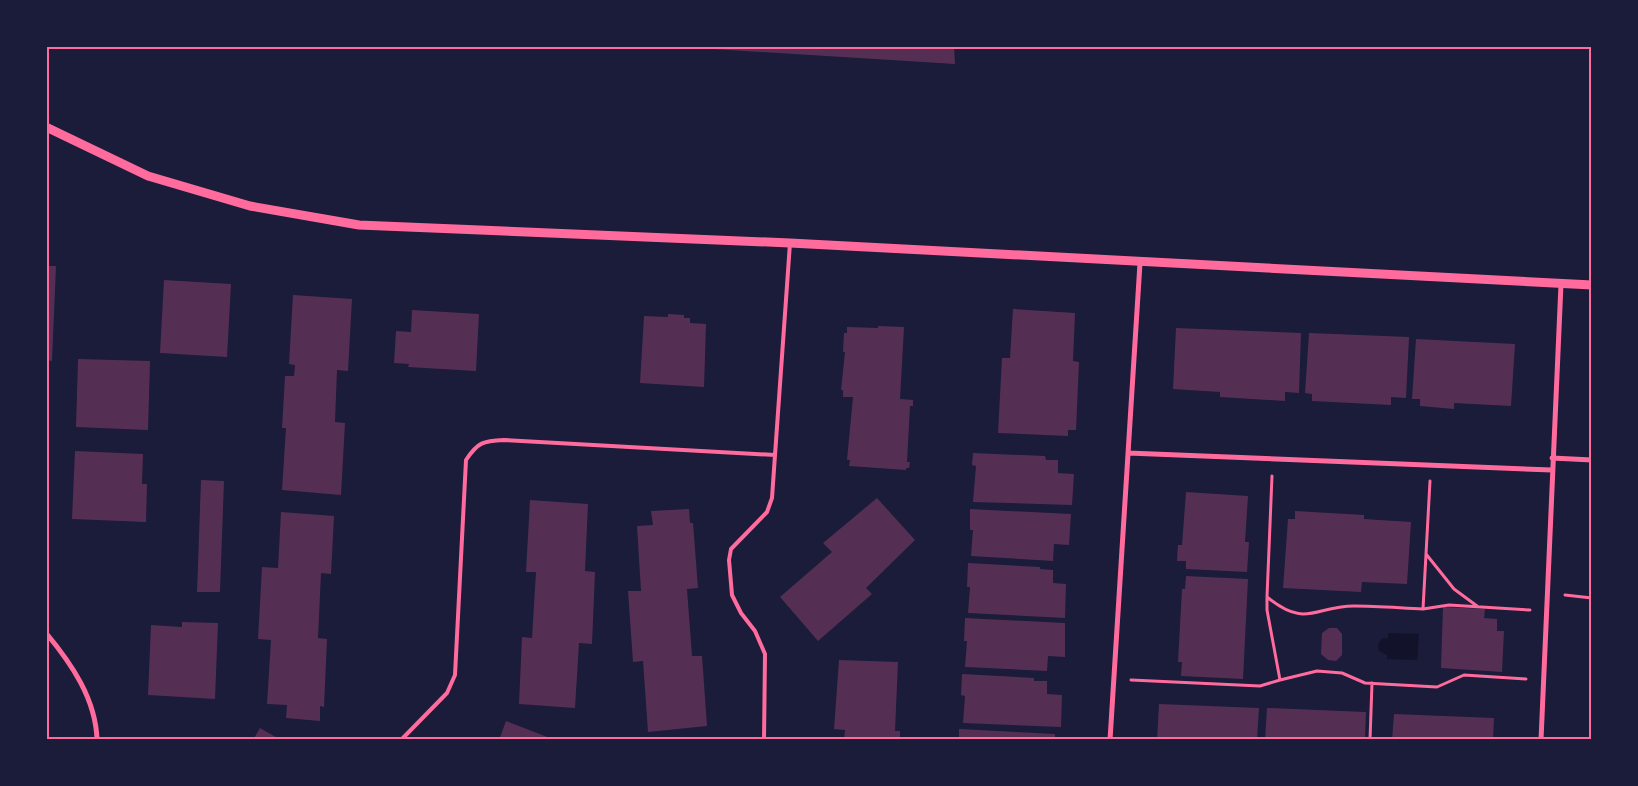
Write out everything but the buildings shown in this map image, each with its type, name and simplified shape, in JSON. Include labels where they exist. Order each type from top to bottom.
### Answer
[{"type":"street","points":[[46,127],[148,176],[250,206],[360,224],[790,243],[1140,263],[1305,269],[1592,285]]},
{"type":"street","points":[[1110,740],[1140,263]]},
{"type":"street","points":[[1541,740],[1561,284]]},
{"type":"street","points":[[1128,453],[1552,470]]},
{"type":"street","points":[[1552,458],[1592,460]]},
{"type":"street","points":[[46,633],[68,660],[84,689],[97,728],[97,740]]},
{"type":"lane","points":[[764,740],[764,654],[756,631],[741,613],[732,595],[729,560],[731,549],[767,512],[772,498],[790,243]]},
{"type":"lane","points":[[401,740],[447,693],[455,675],[466,460],[476,446],[486,441],[504,440],[775,456]]},
{"type":"path","points":[[1272,459],[1267,610],[1280,680]]},
{"type":"path","points":[[1423,609],[1431,465]]},
{"type":"path","points":[[1426,553],[1454,589],[1478,606]]},
{"type":"path","points":[[1547,594],[1592,598]]},
{"type":"path","points":[[1267,597],[1280,608],[1296,614],[1317,614],[1352,606],[1423,609],[1448,605],[1546,611]]},
{"type":"path","points":[[1114,679],[1260,686],[1318,670],[1342,673],[1365,683],[1437,687],[1464,675],[1544,680]]},
{"type":"path","points":[[1370,740],[1372,683]]},
{"type":"shaded area","points":[[1388,633],[1419,634],[1417,660],[1387,659],[1387,655],[1379,651],[1378,645],[1381,639],[1388,638]]}]
